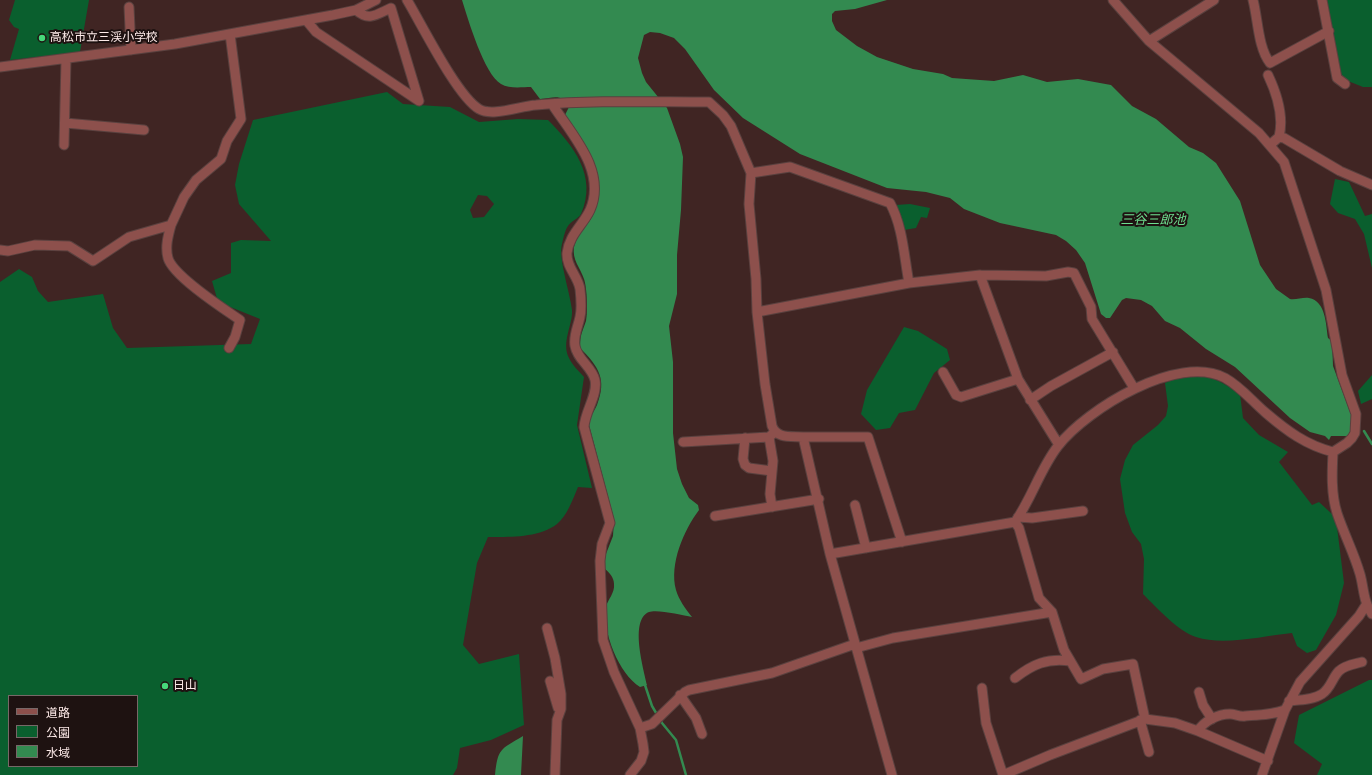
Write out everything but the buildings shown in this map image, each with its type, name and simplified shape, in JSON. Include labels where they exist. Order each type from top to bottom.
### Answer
[{"type":"street","points":[[0,67],[132,50],[230,34],[356,10],[376,0]]},
{"type":"street","points":[[407,0],[458,86],[470,101],[479,109],[494,112],[568,103],[709,102],[731,126],[751,173],[749,204],[756,279],[756,312],[772,435],[773,461],[770,494],[772,507]]},
{"type":"street","points":[[1016,520],[1059,445],[1090,416],[1134,388],[1176,374],[1195,370],[1210,372],[1224,378],[1241,389],[1266,413],[1295,437],[1314,447],[1333,452],[1348,443],[1355,433],[1356,414],[1342,375],[1326,290],[1284,162],[1271,144],[1149,41],[1113,0]]},
{"type":"street","points":[[1149,41],[1214,0]]},
{"type":"street","points":[[1253,0],[1258,17],[1262,49],[1270,63],[1329,31]]},
{"type":"street","points":[[1322,0],[1337,78],[1345,84]]},
{"type":"street","points":[[129,7],[132,50]]},
{"type":"street","points":[[306,20],[316,32],[419,101],[391,8],[369,17],[363,16],[356,10]]},
{"type":"street","points":[[229,348],[235,337],[240,320],[219,306],[173,269],[168,258],[167,240],[170,225],[184,197],[196,180],[221,159],[227,141],[241,119],[230,34]]},
{"type":"street","points":[[64,145],[66,59]]},
{"type":"street","points":[[1268,75],[1275,90],[1281,127],[1278,137],[1271,144]]},
{"type":"street","points":[[552,104],[587,158],[594,174],[593,197],[590,210],[572,235],[567,253],[568,262],[577,281],[580,295],[580,317],[575,332],[575,347],[595,379],[595,386],[584,418],[584,427],[610,523],[600,553],[603,640],[614,672],[640,728],[644,752],[641,761],[630,775]]},
{"type":"street","points":[[65,123],[144,130]]},
{"type":"street","points":[[1278,137],[1284,138],[1340,171],[1372,185]]},
{"type":"street","points":[[751,173],[790,167],[890,202],[896,215],[900,230],[909,283]]},
{"type":"street","points":[[0,250],[8,251],[35,245],[69,246],[93,261],[129,237],[170,225]]},
{"type":"street","points":[[756,312],[909,283],[980,275],[1046,276],[1068,272],[1074,273],[1091,307],[1092,319],[1134,388]]},
{"type":"street","points":[[980,275],[1018,379],[1059,445]]},
{"type":"street","points":[[1030,400],[1050,386],[1113,352]]},
{"type":"street","points":[[943,372],[956,395],[961,397],[1018,379]]},
{"type":"street","points":[[683,442],[772,435],[803,437],[868,437],[902,542]]},
{"type":"street","points":[[803,437],[830,554],[892,775]]},
{"type":"street","points":[[745,438],[745,465],[749,468],[772,471]]},
{"type":"street","points":[[1333,452],[1334,493],[1337,512],[1351,544],[1360,575],[1366,604],[1372,614]]},
{"type":"street","points":[[715,516],[818,499]]},
{"type":"street","points":[[855,505],[866,548]]},
{"type":"street","points":[[830,554],[1016,520],[1083,511]]},
{"type":"street","points":[[1016,520],[1039,598],[1052,612],[1070,661],[1081,678],[1103,669],[1133,664],[1149,752]]},
{"type":"street","points":[[1262,775],[1287,705],[1300,682],[1359,616],[1366,604]]},
{"type":"street","points":[[640,728],[652,724],[680,695],[696,688],[772,673],[855,646],[893,638],[1052,612]]},
{"type":"street","points":[[547,628],[555,658],[561,694],[561,709],[557,720]]},
{"type":"street","points":[[1015,678],[1030,666],[1055,659],[1070,661]]},
{"type":"street","points":[[1198,731],[1212,719],[1230,714],[1243,716],[1264,715],[1287,705],[1315,697],[1324,693],[1338,672],[1347,666],[1362,662]]},
{"type":"street","points":[[550,680],[558,709],[555,775]]},
{"type":"street","points":[[982,688],[986,723],[1003,775],[1142,719],[1174,724],[1198,731],[1268,761]]},
{"type":"street","points":[[1199,692],[1203,705],[1212,719]]},
{"type":"street","points":[[680,695],[696,718],[702,734]]},
{"type":"green space","name":"高松市立三渓小学校","points":[[15,0],[89,0],[80,52],[10,60],[19,29],[14,27],[9,20]]},
{"type":"green space","points":[[1326,0],[1372,0],[1372,87],[1363,87],[1343,79],[1334,51]]},
{"type":"green space","points":[[387,92],[403,104],[450,107],[479,122],[518,119],[548,120],[566,140],[580,162],[585,174],[587,187],[585,200],[581,214],[569,224],[567,228],[561,250],[572,310],[566,346],[569,358],[584,377],[577,425],[592,488],[578,487],[564,517],[550,529],[524,536],[488,537],[477,563],[463,645],[479,664],[519,654],[524,725],[491,740],[460,748],[457,768],[453,775],[0,775],[0,282],[19,269],[32,277],[38,291],[48,302],[103,294],[113,328],[127,348],[251,344],[260,319],[218,302],[212,281],[231,273],[231,243],[241,240],[271,241],[239,204],[235,185],[239,164],[253,120]],"holes":[[[478,195],[487,196],[494,204],[484,217],[473,218],[470,210]]]},
{"type":"green space","points":[[1335,179],[1349,182],[1365,216],[1372,214],[1372,268],[1364,234],[1355,219],[1338,213],[1330,204]]},
{"type":"green space","points":[[910,204],[930,208],[927,218],[921,217],[916,228],[904,230],[896,205]]},
{"type":"green space","points":[[904,327],[918,331],[947,349],[950,360],[934,373],[915,410],[899,413],[890,428],[876,430],[861,414],[867,390]]},
{"type":"green space","points":[[1184,375],[1214,379],[1240,394],[1243,418],[1259,435],[1288,452],[1279,462],[1312,505],[1319,502],[1332,514],[1337,527],[1344,583],[1336,615],[1316,650],[1307,653],[1297,646],[1292,633],[1218,641],[1196,637],[1175,625],[1143,594],[1144,559],[1141,544],[1132,532],[1125,513],[1120,479],[1125,460],[1133,445],[1158,425],[1166,416],[1168,406],[1165,383]]},
{"type":"green space","points":[[1372,375],[1372,399],[1361,404],[1358,391]]},
{"type":"green space","points":[[1369,680],[1372,680],[1372,775],[1317,775],[1322,764],[1294,743],[1299,715]]},
{"type":"water","name":"三谷三郎池","points":[[462,0],[887,0],[855,9],[835,11],[832,14],[832,21],[836,30],[857,46],[877,57],[913,69],[943,74],[952,78],[994,81],[1023,75],[1047,82],[1078,79],[1111,85],[1132,106],[1156,119],[1189,147],[1203,153],[1216,163],[1240,201],[1260,265],[1276,289],[1290,299],[1309,298],[1315,300],[1322,309],[1326,320],[1328,338],[1332,341],[1333,366],[1350,412],[1356,420],[1348,436],[1331,436],[1329,440],[1325,436],[1310,432],[1290,418],[1235,367],[1206,349],[1180,328],[1165,321],[1152,306],[1141,300],[1126,298],[1122,300],[1110,318],[1106,318],[1101,314],[1085,263],[1076,250],[1056,235],[1000,223],[964,209],[950,198],[926,192],[887,188],[800,154],[743,118],[714,90],[685,49],[674,38],[660,33],[650,32],[644,35],[638,58],[646,82],[667,108],[683,157],[681,210],[677,255],[677,294],[669,326],[673,362],[673,433],[677,469],[682,484],[689,498],[698,505],[699,510],[688,527],[679,548],[676,559],[674,580],[677,594],[682,604],[692,617],[653,611],[649,612],[643,617],[640,625],[639,646],[647,685],[640,687],[625,673],[609,640],[605,617],[606,607],[614,584],[609,572],[605,569],[604,559],[613,536],[614,519],[589,425],[600,396],[601,381],[592,361],[580,348],[581,336],[586,321],[587,300],[585,283],[574,256],[574,247],[580,233],[594,213],[598,199],[599,185],[597,173],[588,149],[565,115],[569,107],[563,100],[557,97],[540,99],[531,87],[504,86],[495,78],[477,45]]},
{"type":"water","points":[[523,736],[521,775],[495,775],[499,754],[509,744]]},
{"type":"waterway","points":[[1364,431],[1372,444]]},
{"type":"waterway","points":[[645,685],[652,706],[662,723],[676,740],[686,775]]},
{"type":"place","name":"高松市立三渓小学校","points":[[42,38]]},
{"type":"place","name":"日山","points":[[165,686]]}]
